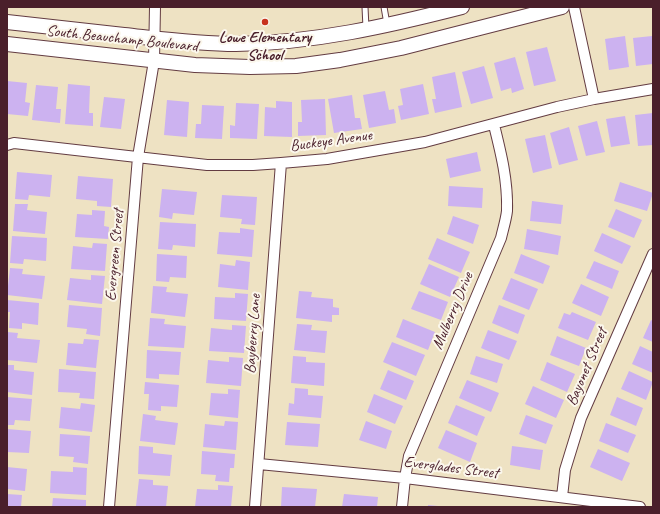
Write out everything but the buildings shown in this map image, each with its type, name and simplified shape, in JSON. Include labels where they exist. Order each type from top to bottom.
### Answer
[{"type":"street","name":"Evergreen Street","points":[[109,507],[138,157],[154,61],[156,7]]},
{"type":"street","name":"South Beauchamp Boulevard","points":[[7,22],[155,39],[218,43],[251,43],[288,41],[366,30],[388,26],[462,7]]},
{"type":"street","name":"South Beauchamp Boulevard","points":[[7,44],[195,65],[281,67],[319,63],[401,48],[562,7]]},
{"type":"street","points":[[574,7],[594,99]]},
{"type":"street","name":"Buckeye Avenue","points":[[7,145],[14,143],[207,165],[253,165],[281,163],[327,159],[425,142],[557,107],[653,89]]},
{"type":"street","name":"Mulberry Drive","points":[[402,507],[409,456],[501,238],[507,212],[507,187],[503,157],[494,124]]},
{"type":"street","name":"Bayberry Lane","points":[[255,507],[281,163]]},
{"type":"street","name":"Bayonet Street","points":[[562,497],[565,470],[581,418],[653,254]]},
{"type":"street","name":"Everglades Street","points":[[259,464],[405,478],[640,507]]},
{"type":"lane","points":[[365,7],[366,30]]},
{"type":"lane","points":[[384,7],[388,26]]},
{"type":"place","name":"Lowe Elementary School","points":[[265,22]]}]
